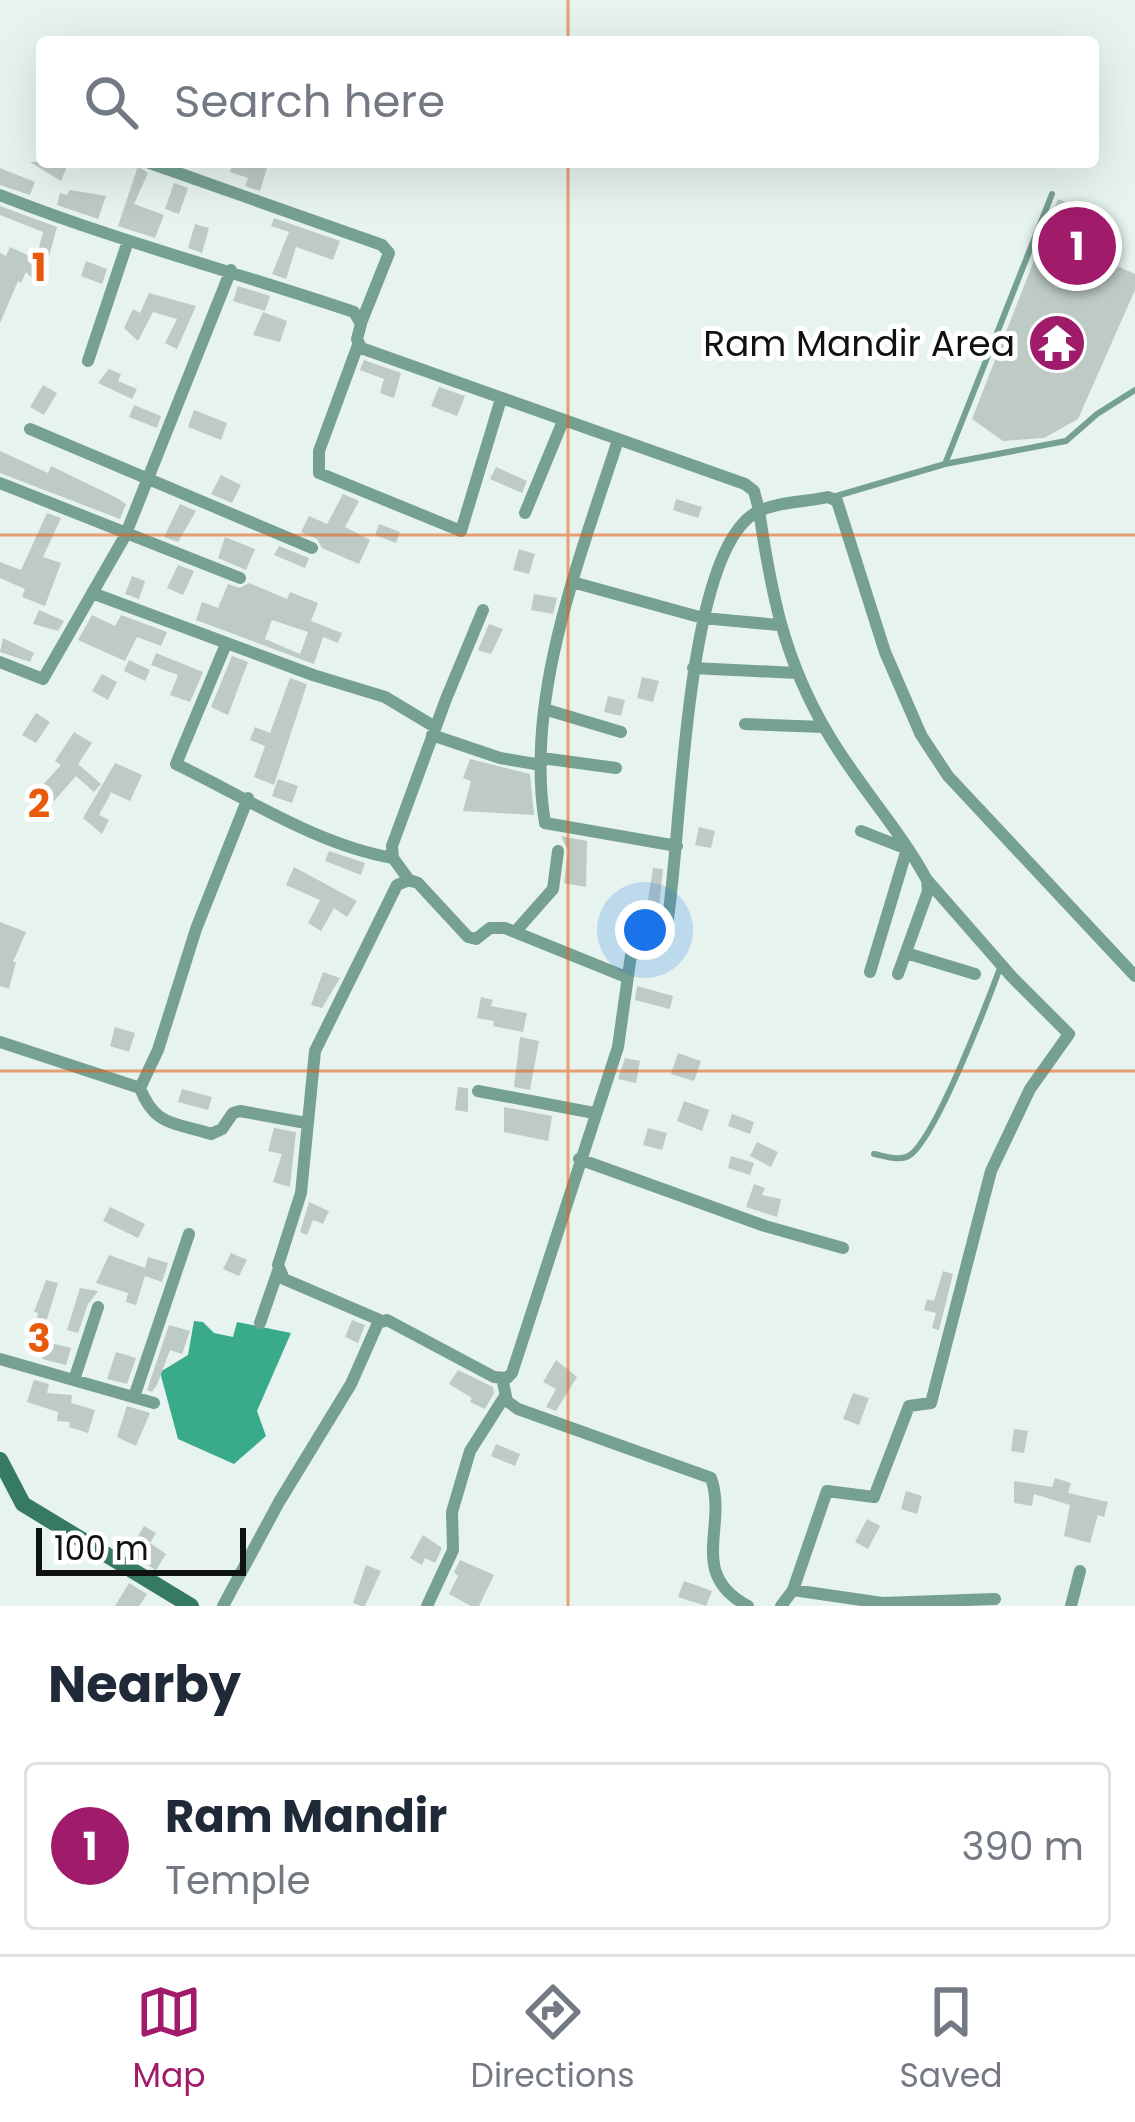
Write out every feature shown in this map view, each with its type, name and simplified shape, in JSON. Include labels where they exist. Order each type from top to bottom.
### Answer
[{"type":"street","points":[[164,168],[382,245],[389,253],[319,451],[319,473],[461,531],[501,399]]},
{"type":"street","points":[[0,195],[128,242],[231,270],[354,312],[362,323]]},
{"type":"street","points":[[88,361],[128,242]]},
{"type":"street","points":[[0,662],[43,679],[125,536],[231,270]]},
{"type":"street","points":[[358,345],[754,491],[762,510],[779,625],[824,727],[927,880],[1069,1034],[1030,1090],[991,1171],[931,1403],[909,1406],[874,1497],[827,1490],[793,1590],[781,1606]]},
{"type":"street","points":[[525,513],[562,421]]},
{"type":"street","points":[[30,429],[312,548]]},
{"type":"street","points":[[618,440],[572,582],[544,709],[544,823],[677,846]]},
{"type":"street","points":[[0,483],[240,578]]},
{"type":"street","points":[[502,1378],[512,1373],[535,1310],[618,1047],[631,955],[664,944],[693,668],[703,618],[725,547],[740,526],[762,510],[826,498],[853,545],[885,652],[921,736],[949,776],[1135,976]]},
{"type":"street","points":[[572,582],[703,618],[779,625]]},
{"type":"street","points":[[92,592],[226,644],[385,697],[434,731],[500,758],[616,768]]},
{"type":"street","points":[[483,610],[392,846],[393,858],[468,937],[476,939],[497,926],[626,976]]},
{"type":"street","points":[[226,644],[176,764],[310,830],[393,858]]},
{"type":"street","points":[[693,668],[797,673]]},
{"type":"street","points":[[544,709],[621,732]]},
{"type":"street","points":[[746,724],[824,727]]},
{"type":"street","points":[[248,798],[196,929],[158,1051],[140,1088],[158,1119],[212,1134],[240,1111],[306,1123]]},
{"type":"street","points":[[861,831],[907,849]]},
{"type":"street","points":[[870,972],[907,849]]},
{"type":"street","points":[[515,932],[553,889],[558,851]]},
{"type":"street","points":[[260,1323],[301,1193],[312,1065],[320,1036],[397,885],[409,880]]},
{"type":"street","points":[[898,974],[928,891],[927,880]]},
{"type":"street","points":[[906,953],[975,974]]},
{"type":"street","points":[[0,1042],[140,1088]]},
{"type":"street","points":[[478,1091],[594,1113]]},
{"type":"street","points":[[579,1159],[765,1226],[843,1248]]},
{"type":"street","points":[[134,1397],[189,1234]]},
{"type":"street","points":[[278,1271],[284,1279],[502,1378]]},
{"type":"street","points":[[74,1380],[98,1307]]},
{"type":"street","points":[[223,1606],[382,1321]]},
{"type":"street","points":[[0,1359],[154,1403]]},
{"type":"street","points":[[502,1378],[505,1396],[518,1409],[711,1478],[716,1577],[733,1598],[748,1606]]},
{"type":"street","points":[[427,1606],[453,1550],[452,1512],[463,1471],[483,1427],[505,1396]]},
{"type":"street","points":[[0,1460],[23,1504],[191,1606]]},
{"type":"street","points":[[1071,1606],[1080,1571]]},
{"type":"street","points":[[793,1590],[882,1603],[995,1599]]},
{"type":"lane","points":[[945,464],[1052,194]]},
{"type":"lane","points":[[826,498],[945,464],[1066,441],[1135,390]]},
{"type":"lane","points":[[874,1154],[898,1159],[912,1154],[940,1108],[1001,965]]},
{"type":"shaded area","points":[[194,1321],[233,1337],[237,1322],[291,1333],[257,1411],[266,1436],[234,1464],[178,1439],[160,1372],[188,1355]]},
{"type":"building","points":[[0,168],[35,182],[30,195],[0,185]]},
{"type":"building","points":[[40,168],[66,168],[61,181]]},
{"type":"building","points":[[141,168],[148,173],[134,204],[164,215],[155,238],[118,226]]},
{"type":"building","points":[[231,168],[267,168],[260,191],[245,186],[248,178],[230,172]]},
{"type":"building","points":[[174,183],[188,188],[179,214],[165,209]]},
{"type":"building","points":[[70,190],[106,196],[98,219],[57,205],[60,193],[67,195]]},
{"type":"building","name":"Ram Mandir Area","points":[[1058,199],[1107,218],[1099,258],[1135,274],[1135,290],[1078,419],[1044,438],[1003,441],[972,419]]},
{"type":"building","points":[[0,206],[57,227],[36,282],[26,272],[18,281],[0,323],[0,253],[6,256],[10,247],[36,259],[43,232],[0,215]]},
{"type":"building","points":[[274,218],[340,241],[333,260],[296,247],[286,279],[272,274],[289,232],[271,226]]},
{"type":"building","points":[[195,224],[209,228],[202,253],[188,248]]},
{"type":"building","points":[[86,261],[107,269],[102,284],[81,276]]},
{"type":"building","points":[[238,286],[270,296],[265,311],[233,301]]},
{"type":"building","points":[[149,293],[196,306],[177,349],[165,343],[177,319],[153,312],[138,341],[124,328],[133,309],[140,313]]},
{"type":"building","points":[[263,312],[287,321],[280,342],[253,335]]},
{"type":"building","points":[[364,360],[401,373],[394,398],[380,393],[384,379],[360,370]]},
{"type":"building","points":[[109,369],[121,374],[118,381],[137,389],[132,399],[98,383]]},
{"type":"building","points":[[43,385],[57,393],[44,415],[30,407]]},
{"type":"building","points":[[439,387],[465,396],[457,416],[431,406]]},
{"type":"building","points":[[134,405],[161,416],[157,428],[129,417]]},
{"type":"building","points":[[194,410],[227,423],[221,440],[188,427]]},
{"type":"building","points":[[0,451],[48,473],[51,466],[117,498],[126,504],[120,519],[0,473]]},
{"type":"building","points":[[496,467],[527,481],[522,493],[490,479]]},
{"type":"building","points":[[221,475],[241,485],[232,503],[211,494]]},
{"type":"building","points":[[343,494],[359,501],[345,527],[370,540],[359,564],[322,548],[317,539],[301,532],[309,516],[327,524]]},
{"type":"building","points":[[676,499],[702,507],[698,518],[673,510]]},
{"type":"building","points":[[180,504],[196,511],[178,542],[164,537]]},
{"type":"building","points":[[47,513],[61,518],[43,557],[61,563],[45,606],[22,597],[25,589],[0,578],[0,562],[21,570]]},
{"type":"building","points":[[379,524],[400,532],[396,543],[375,535]]},
{"type":"building","points":[[225,537],[255,549],[246,570],[218,558]]},
{"type":"building","points":[[279,546],[309,558],[305,568],[274,555]]},
{"type":"building","points":[[519,549],[535,554],[529,574],[513,570]]},
{"type":"building","points":[[178,565],[194,571],[183,595],[167,588]]},
{"type":"building","points":[[132,576],[145,581],[139,599],[125,594]]},
{"type":"building","points":[[249,583],[287,599],[290,592],[318,603],[311,621],[342,633],[338,643],[323,637],[314,664],[196,620],[202,602],[218,608],[228,584],[240,588]],"holes":[[[272,620],[308,632],[300,654],[265,639]]]},
{"type":"building","points":[[534,594],[557,598],[553,614],[531,610]]},
{"type":"building","points":[[39,610],[64,621],[58,631],[33,624]]},
{"type":"building","points":[[92,615],[115,626],[121,615],[167,632],[161,646],[137,637],[125,661],[78,640]]},
{"type":"building","points":[[489,624],[503,629],[491,654],[478,650]]},
{"type":"building","points":[[3,638],[34,653],[30,662],[0,652]]},
{"type":"building","points":[[156,653],[203,672],[190,702],[170,695],[178,675],[151,665]]},
{"type":"building","points":[[232,656],[248,662],[228,715],[211,707]]},
{"type":"building","points":[[129,660],[150,670],[145,681],[124,671]]},
{"type":"building","points":[[102,674],[117,682],[108,700],[92,691]]},
{"type":"building","points":[[642,677],[659,681],[653,702],[637,698]]},
{"type":"building","points":[[290,678],[307,684],[274,785],[254,777],[265,746],[250,740],[255,727],[270,733]]},
{"type":"building","points":[[608,696],[625,700],[621,716],[604,712]]},
{"type":"building","points":[[36,713],[50,722],[36,743],[22,735]]},
{"type":"building","points":[[74,732],[92,743],[78,764],[101,784],[94,792],[76,776],[54,801],[40,788],[61,765],[55,761]]},
{"type":"building","points":[[470,759],[530,774],[534,815],[463,811],[471,781],[463,778]]},
{"type":"building","points":[[115,763],[142,775],[130,801],[108,791],[99,815],[109,820],[102,834],[83,818]]},
{"type":"building","points":[[278,779],[298,786],[292,803],[272,796]]},
{"type":"building","points":[[699,827],[715,831],[711,848],[695,845]]},
{"type":"building","points":[[561,836],[587,841],[586,887],[564,883],[568,851]]},
{"type":"building","points":[[329,851],[365,863],[361,875],[325,861]]},
{"type":"building","points":[[294,867],[357,901],[347,917],[334,908],[321,931],[308,923],[320,900],[286,885]]},
{"type":"building","points":[[653,868],[663,869],[659,907],[647,906]]},
{"type":"building","points":[[628,916],[643,917],[641,938],[627,937]]},
{"type":"building","points":[[0,922],[26,932],[13,962],[9,989],[0,986]]},
{"type":"building","points":[[323,972],[340,978],[322,1008],[311,1005]]},
{"type":"building","points":[[637,986],[673,996],[670,1009],[635,1000]]},
{"type":"building","points":[[481,997],[493,1000],[491,1006],[527,1013],[523,1032],[477,1018]]},
{"type":"building","points":[[115,1027],[135,1033],[129,1052],[110,1046]]},
{"type":"building","points":[[520,1037],[539,1041],[530,1090],[514,1087]]},
{"type":"building","points":[[678,1053],[701,1061],[694,1081],[671,1074]]},
{"type":"building","points":[[625,1058],[640,1061],[636,1083],[618,1079]]},
{"type":"building","points":[[458,1087],[468,1088],[468,1112],[455,1110]]},
{"type":"building","points":[[182,1089],[212,1097],[208,1110],[178,1102]]},
{"type":"building","points":[[684,1101],[709,1110],[702,1131],[677,1121]]},
{"type":"building","points":[[504,1107],[552,1116],[548,1141],[504,1132]]},
{"type":"building","points":[[732,1114],[754,1122],[750,1134],[728,1126]]},
{"type":"building","points":[[274,1128],[296,1132],[290,1187],[273,1182],[282,1154],[268,1151]]},
{"type":"building","points":[[648,1128],[667,1133],[662,1150],[643,1145]]},
{"type":"building","points":[[757,1142],[778,1152],[771,1167],[750,1156]]},
{"type":"building","points":[[731,1156],[754,1163],[750,1175],[728,1168]]},
{"type":"building","points":[[754,1184],[765,1188],[762,1195],[781,1199],[777,1217],[746,1207]]},
{"type":"building","points":[[309,1202],[329,1211],[323,1224],[313,1220],[307,1235],[300,1232]]},
{"type":"building","points":[[110,1207],[145,1224],[138,1238],[103,1221]]},
{"type":"building","points":[[231,1253],[247,1260],[239,1276],[223,1269]]},
{"type":"building","points":[[109,1255],[145,1268],[148,1257],[168,1263],[162,1282],[145,1276],[136,1305],[126,1302],[128,1293],[96,1283]]},
{"type":"building","points":[[943,1271],[953,1274],[939,1330],[932,1328],[936,1313],[924,1310],[927,1299],[934,1301]]},
{"type":"building","points":[[46,1280],[58,1283],[45,1326],[36,1324],[38,1313],[34,1312]]},
{"type":"building","points":[[80,1288],[98,1291],[78,1333],[67,1330]]},
{"type":"building","points":[[352,1320],[365,1325],[358,1343],[345,1337]]},
{"type":"building","points":[[169,1325],[190,1331],[182,1354],[170,1350],[152,1392],[147,1390]]},
{"type":"building","points":[[46,1342],[71,1348],[66,1365],[42,1359]]},
{"type":"building","points":[[116,1352],[136,1358],[127,1384],[107,1379]]},
{"type":"building","points":[[556,1360],[577,1377],[556,1411],[546,1407],[556,1389],[543,1382]]},
{"type":"building","points":[[458,1370],[493,1387],[485,1409],[449,1384]]},
{"type":"building","points":[[34,1380],[49,1384],[47,1393],[72,1395],[71,1403],[95,1410],[88,1433],[69,1427],[70,1422],[57,1421],[58,1412],[27,1402]]},
{"type":"building","points":[[853,1393],[869,1398],[859,1425],[843,1419]]},
{"type":"building","points":[[127,1406],[150,1413],[136,1446],[117,1437]]},
{"type":"building","points":[[1014,1429],[1028,1431],[1024,1453],[1011,1451]]},
{"type":"building","points":[[496,1444],[520,1454],[515,1466],[491,1456]]},
{"type":"building","points":[[1055,1478],[1071,1483],[1068,1493],[1108,1502],[1104,1517],[1098,1515],[1090,1543],[1064,1536],[1070,1505],[1034,1494],[1032,1506],[1014,1503],[1014,1481],[1052,1487]]},
{"type":"building","points":[[906,1491],[922,1496],[917,1514],[901,1509]]},
{"type":"building","points":[[867,1519],[880,1526],[868,1549],[855,1542]]},
{"type":"building","points":[[144,1526],[156,1533],[150,1543],[166,1554],[156,1570],[128,1553]]},
{"type":"building","points":[[423,1535],[442,1548],[435,1563],[425,1558],[422,1565],[410,1558]]},
{"type":"building","points":[[460,1560],[494,1575],[479,1606],[449,1594]]},
{"type":"building","points":[[366,1565],[381,1571],[361,1606],[353,1603]]},
{"type":"building","points":[[684,1581],[712,1591],[706,1606],[678,1597]]},
{"type":"building","points":[[129,1583],[147,1594],[139,1606],[115,1606]]},
{"type":"place","name":"Ram Mandir","points":[[1077,246]]},
{"type":"place","name":"Ram Mandir Area","points":[[1057,343]]}]
